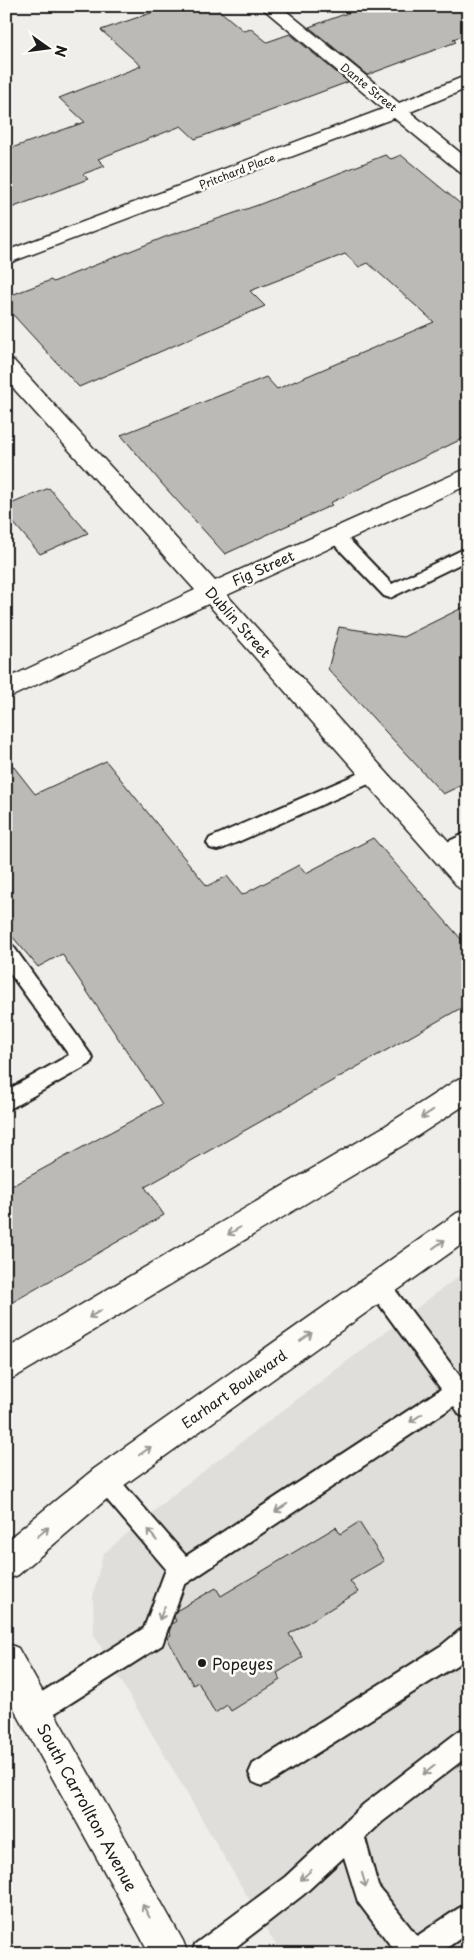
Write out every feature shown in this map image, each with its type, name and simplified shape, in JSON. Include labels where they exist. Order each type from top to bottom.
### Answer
[{"type":"street","name":"Dante Street","points":[[269,6],[468,169]]},
{"type":"street","name":"Pritchard Place","points":[[6,258],[468,82]]},
{"type":"street","name":"Dublin Street","points":[[6,366],[211,592],[468,881]]},
{"type":"street","name":"Fig Street","points":[[6,690],[211,592],[468,476]]},
{"type":"street","points":[[6,1366],[386,1140],[468,1088]]},
{"type":"street","name":"Earhart Boulevard","points":[[6,1563],[105,1480],[468,1223]]},
{"type":"street","name":"South Carrollton Avenue","points":[[6,1660],[170,1954]]},
{"type":"lane","points":[[336,536],[390,592],[468,553]]},
{"type":"lane","points":[[218,843],[373,774]]},
{"type":"lane","points":[[442,853],[468,839]]},
{"type":"lane","points":[[6,952],[83,1058],[6,1102]]},
{"type":"lane","points":[[35,1711],[153,1636],[175,1578],[462,1399],[379,1286]]},
{"type":"lane","points":[[105,1480],[184,1572]]},
{"type":"lane","points":[[262,1773],[451,1654],[468,1640]]},
{"type":"lane","points":[[206,1954],[294,1886],[373,1813],[468,1740]]},
{"type":"lane","points":[[350,1833],[367,1893],[415,1954],[468,1916]]},
{"type":"shaded area","points":[[468,1269],[468,1954],[281,1954],[94,1635],[93,1596],[103,1554],[180,1489]]},
{"type":"building","points":[[171,6],[214,6],[244,31],[251,29],[267,42],[290,34],[348,82],[195,139],[181,126],[98,159],[105,166],[83,174],[88,179],[6,210],[6,150],[85,122],[59,98],[141,66],[101,30]]},
{"type":"building","points":[[367,6],[468,6],[468,34],[453,39],[456,42],[367,75],[309,27]]},
{"type":"building","points":[[385,155],[391,159],[401,155],[468,210],[468,436],[330,503],[332,505],[225,554],[121,435],[266,377],[277,389],[434,322],[368,263],[359,267],[345,254],[250,291],[265,306],[79,387],[6,307],[6,297],[51,280],[53,282],[165,237],[258,205]]},
{"type":"building","points":[[49,488],[88,533],[40,554],[6,514],[6,506]]},
{"type":"building","points":[[468,605],[468,782],[443,794],[328,669],[339,627],[403,637]]},
{"type":"building","points":[[6,757],[35,794],[106,761],[207,886],[227,876],[242,895],[299,865],[306,873],[373,838],[468,947],[468,1004],[145,1187],[164,1215],[6,1306],[6,1189],[162,1104],[62,954],[38,967],[6,929]]},
{"type":"building","points":[[359,1522],[384,1561],[350,1581],[358,1592],[289,1634],[303,1657],[277,1673],[281,1680],[231,1711],[227,1705],[215,1713],[198,1682],[193,1685],[167,1638],[171,1635],[169,1632],[172,1624],[176,1621],[174,1617],[176,1611],[216,1588],[221,1596],[336,1527],[340,1534]]},
{"type":"place","name":"Popeyes","points":[[202,1663]]}]
